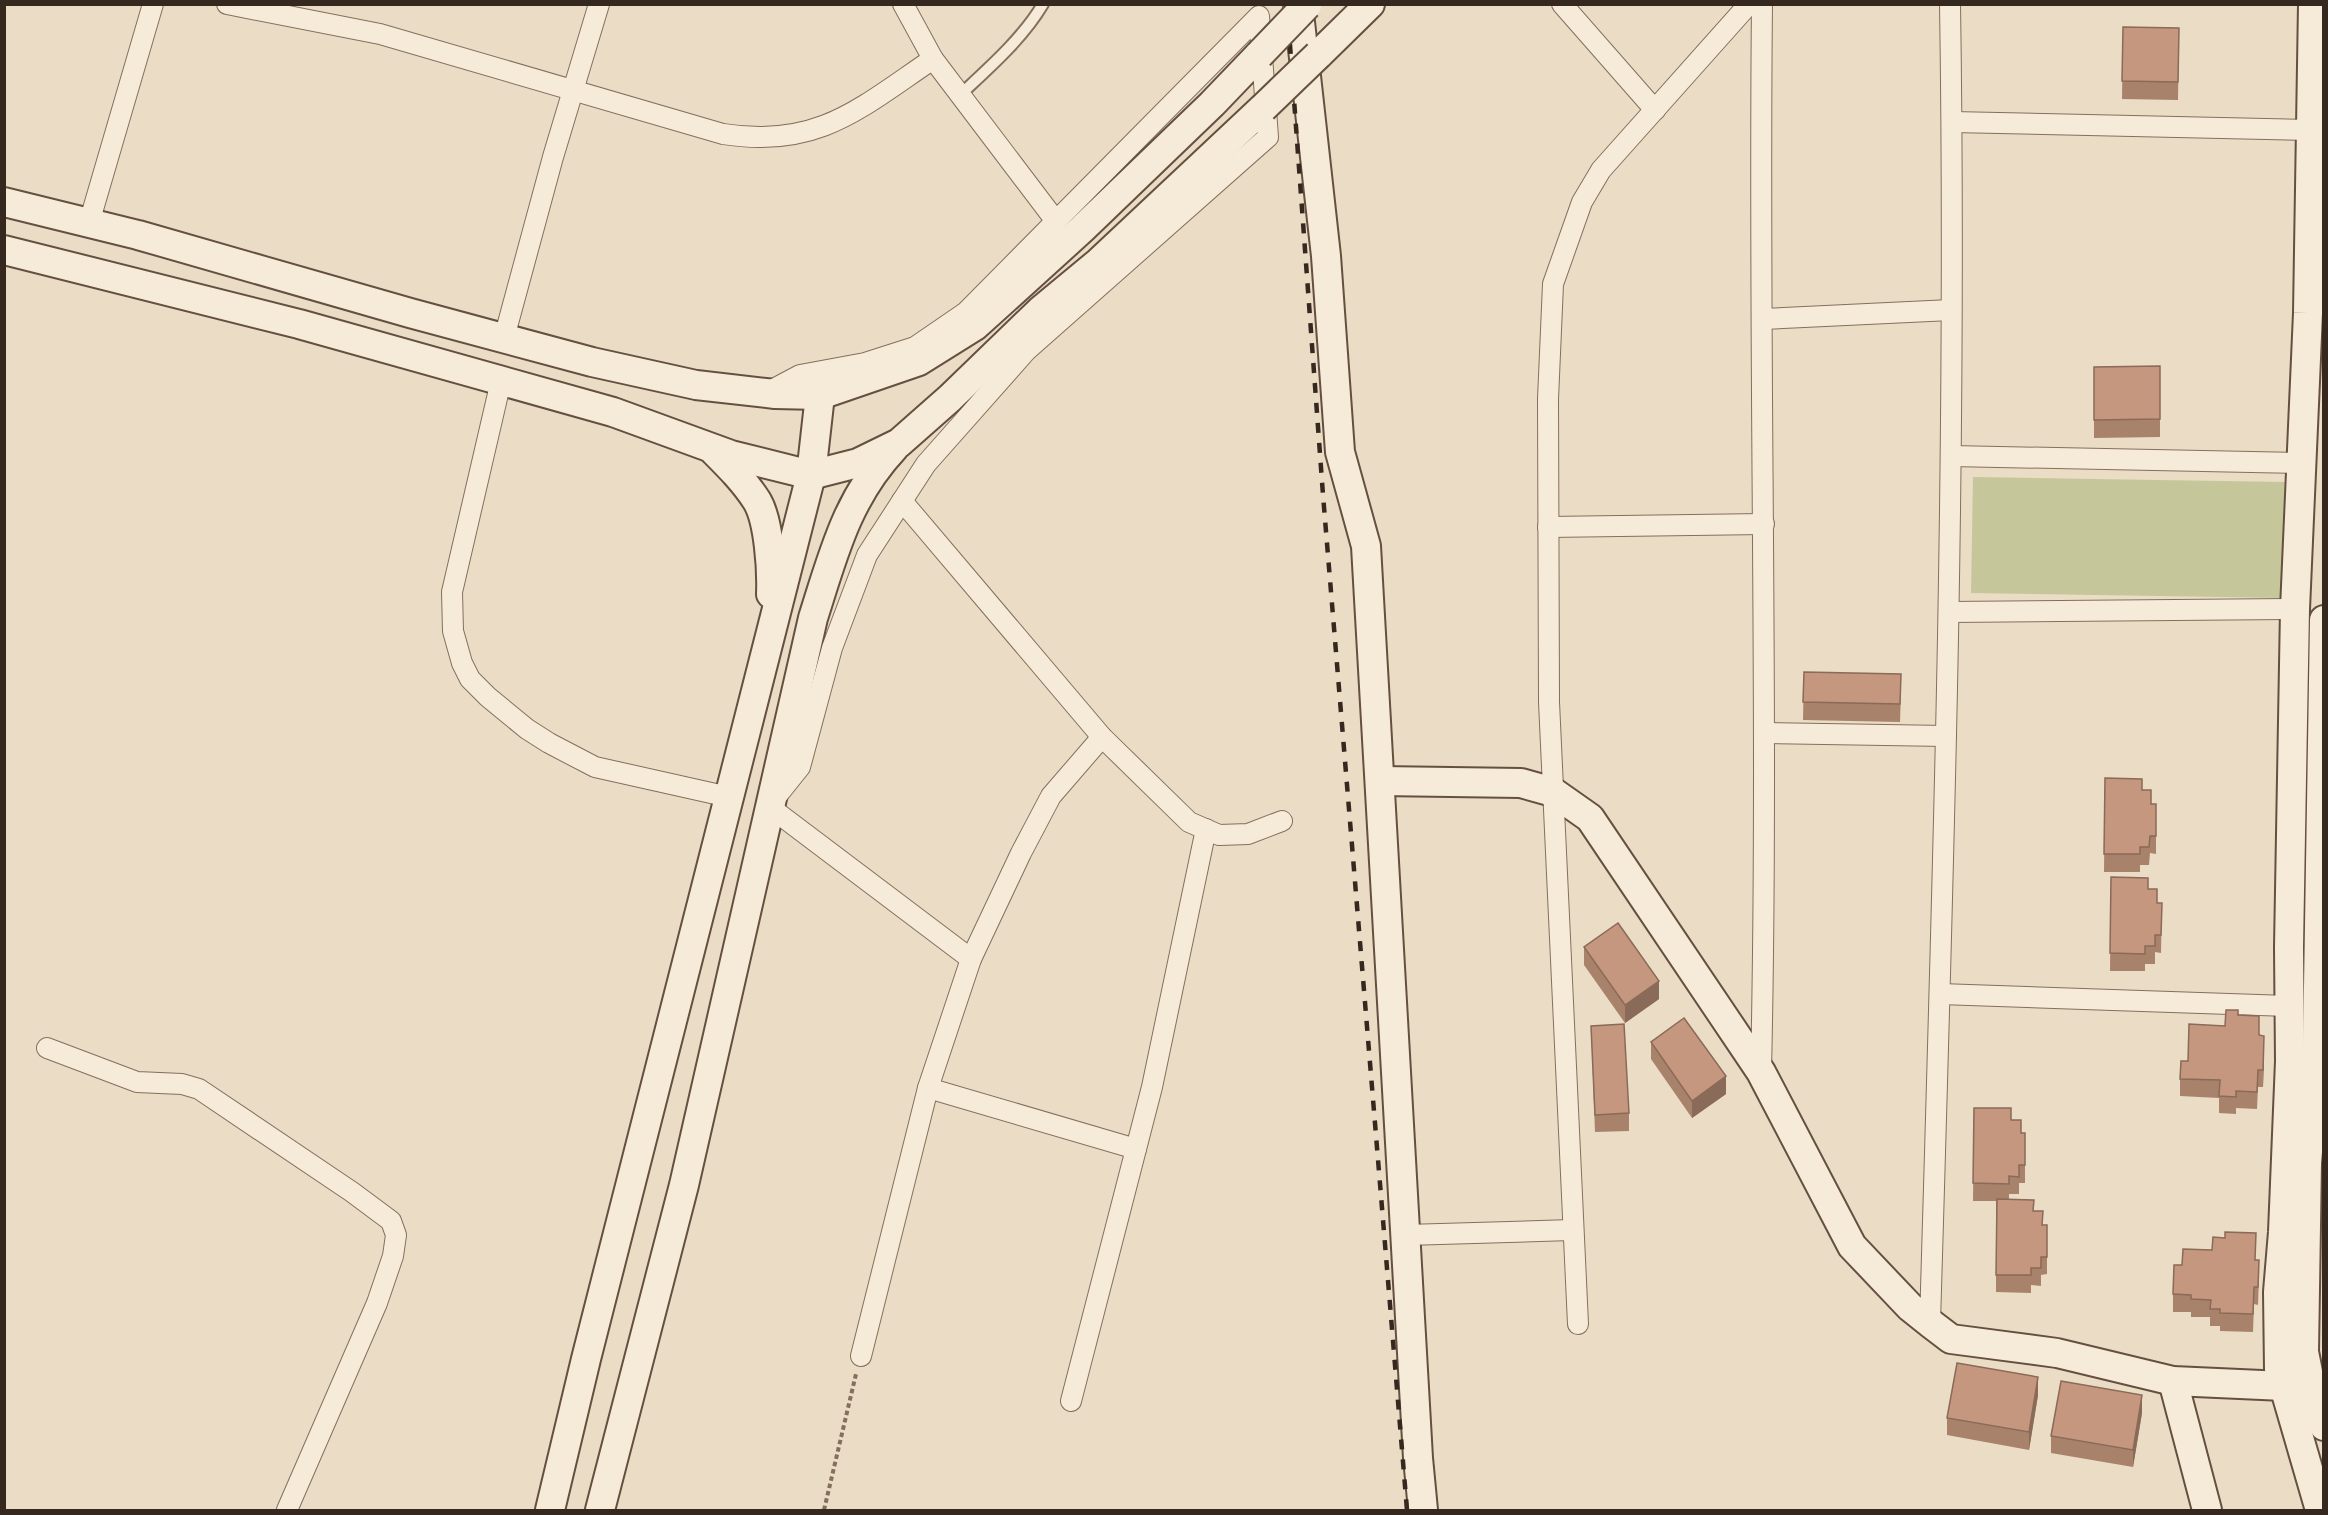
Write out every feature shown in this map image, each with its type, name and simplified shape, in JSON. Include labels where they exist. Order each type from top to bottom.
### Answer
[{"type":"main road","points":[[1298,4],[1326,256],[1340,452],[1366,546],[1423,1510]]},
{"type":"main road","points":[[600,1510],[684,1185],[813,618],[837,542],[859,493],[899,443],[950,398],[1041,310],[1098,262],[1318,56],[1370,4]]},
{"type":"main road","points":[[2313,4],[2308,313],[2295,609],[2290,1061],[2283,1232],[2278,1292],[2278,1369],[2297,1384],[2323,1423]]},
{"type":"main road","points":[[4,202],[138,235],[592,362],[696,385],[767,393],[820,395],[919,361],[975,326],[1082,229],[1212,104],[1307,5]]},
{"type":"main road","points":[[4,250],[298,324],[613,412],[731,455],[811,474],[858,463],[899,443]]},
{"type":"main road","points":[[550,1510],[811,474],[820,395]]},
{"type":"main road","points":[[710,447],[738,475],[758,503],[768,540],[771,633]]},
{"type":"main road","points":[[2320,1510],[2297,1384],[2304,1352],[2307,1163],[2317,1049],[2324,620]]},
{"type":"main road","points":[[1380,782],[1521,783],[1553,792],[1590,818],[1761,1071],[1852,1246],[1910,1307],[1951,1339],[2056,1353],[2173,1381],[2297,1384]]},
{"type":"main road","points":[[729,797],[772,805]]},
{"type":"main road","points":[[2173,1381],[2207,1510]]},
{"type":"street","points":[[89,223],[153,4]]},
{"type":"street","points":[[226,4],[380,34],[723,134],[753,138],[782,137],[814,130],[844,118],[933,59]]},
{"type":"street","points":[[504,338],[599,4]]},
{"type":"street","points":[[903,4],[933,59],[1055,220]]},
{"type":"street","points":[[1562,4],[1655,110]]},
{"type":"street","points":[[1578,1324],[1549,702],[1548,399],[1553,284],[1582,202],[1602,170],[1749,4]]},
{"type":"street","points":[[1761,1071],[1765,912],[1762,4]]},
{"type":"street","points":[[1930,1323],[1940,994],[1951,456],[1950,4]]},
{"type":"street","points":[[767,393],[800,375],[865,363],[915,347],[966,312],[1259,16],[1268,137],[1026,351],[926,464],[867,555],[832,648],[800,767],[772,805],[971,959]]},
{"type":"street","points":[[1952,122],[2310,130]]},
{"type":"street","points":[[1763,319],[1951,310]]},
{"type":"street","points":[[501,381],[452,592],[453,631],[462,663],[470,679],[527,729],[595,767],[729,797]]},
{"type":"street","points":[[1951,456],[2302,463]]},
{"type":"street","points":[[902,501],[1102,737],[1189,822],[1219,835],[1248,834],[1282,821]]},
{"type":"street","points":[[1548,527],[1764,524]]},
{"type":"street","points":[[1948,612],[2295,609]]},
{"type":"street","points":[[1765,733],[1946,736]]},
{"type":"street","points":[[861,1356],[928,1088],[971,959],[1021,853],[1051,796],[1102,737]]},
{"type":"street","points":[[1071,1401],[1152,1087],[1206,829]]},
{"type":"street","points":[[1940,994],[2290,1006]]},
{"type":"street","points":[[47,1048],[137,1082],[182,1084],[199,1089],[352,1192],[391,1221],[396,1235],[393,1256],[377,1303],[287,1510]]},
{"type":"street","points":[[928,1088],[1136,1149]]},
{"type":"street","points":[[1406,1235],[1572,1230]]},
{"type":"lane","points":[[961,94],[1035,18],[1043,4]]},
{"type":"path","points":[[824,1510],[861,1356]]},
{"type":"green space","points":[[1973,477],[2285,482],[2284,598],[1971,593]]},
{"type":"building","points":[[2123,27],[2179,28],[2178,82],[2122,81]]},
{"type":"building","points":[[2160,366],[2160,419],[2094,420],[2094,367]]},
{"type":"building","points":[[1804,672],[1901,674],[1900,704],[1803,702]]},
{"type":"building","points":[[2105,778],[2142,779],[2142,790],[2151,790],[2151,804],[2156,804],[2156,836],[2150,836],[2149,847],[2140,847],[2140,854],[2104,854]]},
{"type":"building","points":[[2111,877],[2148,878],[2148,889],[2157,889],[2157,903],[2162,903],[2161,935],[2155,935],[2155,946],[2145,946],[2145,954],[2110,953]]},
{"type":"building","points":[[1618,923],[1659,981],[1625,1005],[1584,947]]},
{"type":"building","points":[[2226,1010],[2238,1010],[2238,1015],[2259,1016],[2259,1035],[2264,1036],[2263,1070],[2258,1070],[2257,1092],[2236,1091],[2236,1097],[2219,1096],[2220,1080],[2180,1079],[2181,1061],[2188,1061],[2189,1024],[2225,1026]]},
{"type":"building","points":[[1684,1018],[1726,1076],[1692,1101],[1651,1042]]},
{"type":"building","points":[[1624,1024],[1629,1113],[1595,1115],[1591,1026]]},
{"type":"building","points":[[1974,1108],[2011,1108],[2011,1120],[2021,1120],[2021,1133],[2025,1133],[2025,1165],[2019,1165],[2019,1177],[2009,1176],[2009,1184],[1973,1183]]},
{"type":"building","points":[[1997,1199],[2034,1200],[2033,1211],[2043,1211],[2042,1225],[2047,1225],[2047,1257],[2041,1257],[2041,1268],[2031,1268],[2031,1275],[1996,1275]]},
{"type":"building","points":[[2225,1232],[2256,1233],[2255,1260],[2259,1260],[2258,1287],[2254,1287],[2253,1314],[2220,1313],[2220,1309],[2210,1309],[2211,1300],[2191,1299],[2191,1295],[2173,1294],[2174,1265],[2182,1265],[2183,1249],[2212,1250],[2213,1237],[2225,1238]]},
{"type":"building","points":[[1957,1363],[2038,1377],[2029,1432],[1947,1418]]},
{"type":"building","points":[[2061,1381],[2142,1395],[2133,1450],[2051,1436]]},
{"type":"railway","points":[[1287,4],[1323,495],[1407,1510]]}]
